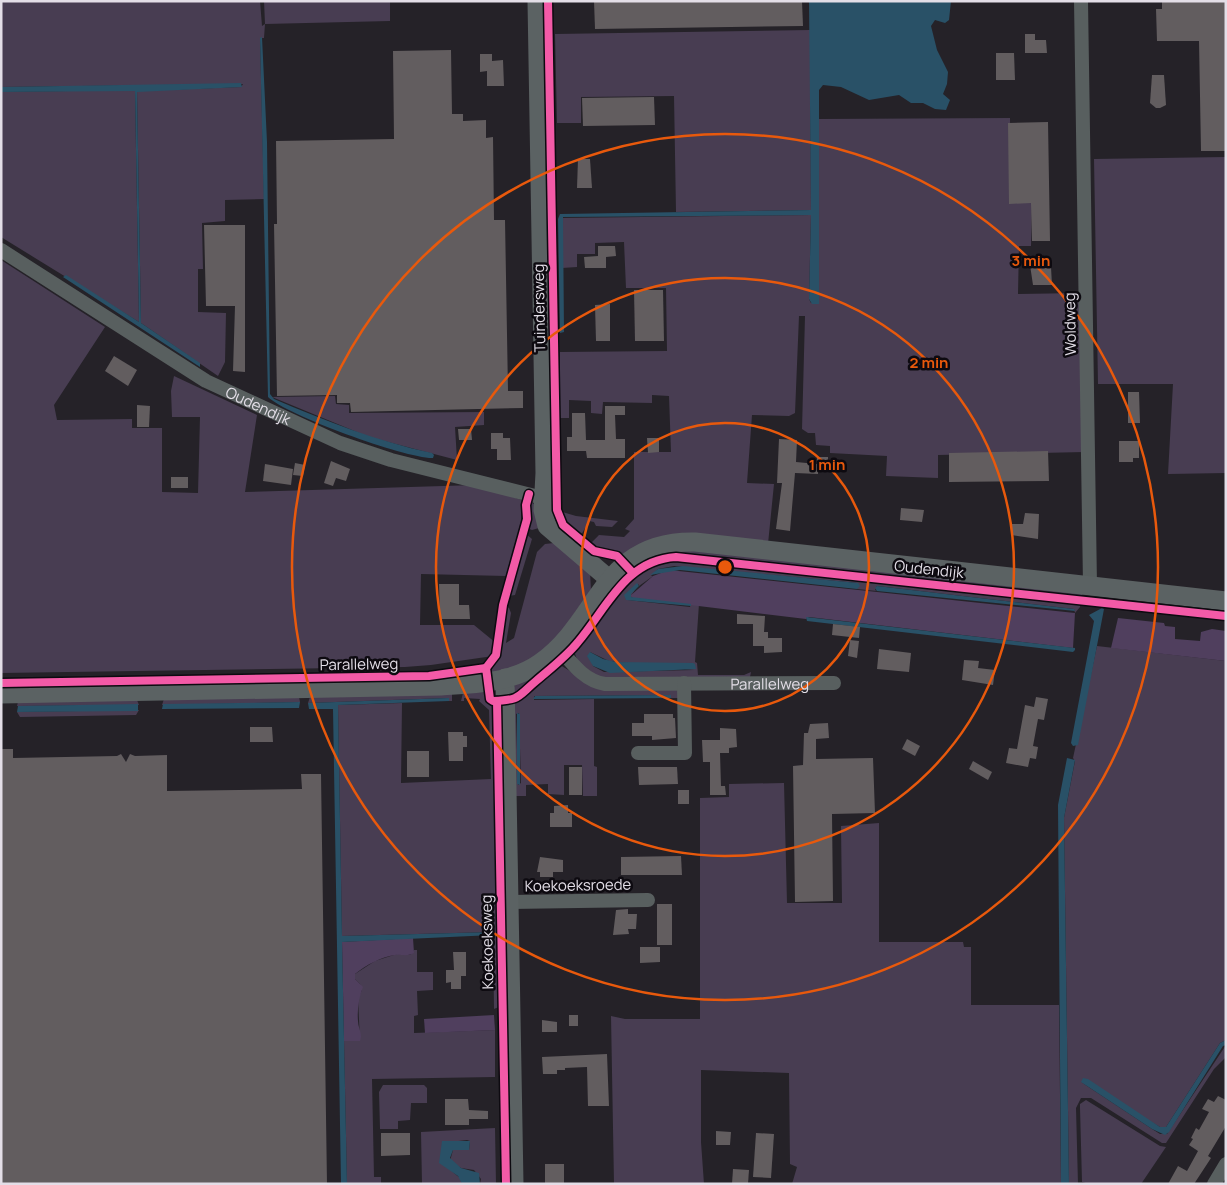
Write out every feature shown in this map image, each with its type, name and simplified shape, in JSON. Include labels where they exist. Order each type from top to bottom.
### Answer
[{"type":"street","name":"Tuindersweg","points":[[537,1],[545,453],[544,514],[547,526],[609,579]]},
{"type":"street","name":"Woldweg","points":[[1081,1],[1090,585]]},
{"type":"street","name":"Oudendijk","points":[[1,250],[206,381],[340,443],[391,460],[544,498]]},
{"type":"street","name":"Oudendijk","points":[[609,579],[626,563],[647,550],[668,544],[686,542],[1226,601]]},
{"type":"street","name":"Parallelweg","points":[[1,694],[441,686],[472,684],[504,678],[539,664],[558,647],[609,579]]},
{"type":"street","name":"Parallelweg","points":[[558,647],[586,676],[596,683],[834,683]]},
{"type":"street","name":"Koekoeksweg","points":[[504,678],[510,902],[514,1184]]},
{"type":"street","points":[[638,752],[685,753],[684,683]]},
{"type":"street","name":"Koekoeksroede","points":[[510,902],[648,900]]},
{"type":"street","points":[[1214,1184],[1226,1164]]},
{"type":"shaded area","points":[[1,1],[260,1],[262,26],[265,24],[264,38],[260,38],[264,199],[225,200],[225,221],[202,223],[203,269],[198,269],[198,312],[226,313],[225,362],[218,376],[141,323],[137,91],[241,87],[243,84],[1,87]]},
{"type":"shaded area","points":[[264,1],[390,1],[390,21],[265,24]]},
{"type":"shaded area","points":[[810,30],[811,210],[676,212],[674,96],[581,97],[581,123],[557,123],[555,34]]},
{"type":"shaded area","points":[[134,90],[139,322],[1,237],[1,92]]},
{"type":"shaded area","points":[[1010,118],[1011,203],[1032,203],[1031,246],[1019,246],[1018,294],[1081,293],[1085,452],[938,455],[938,478],[886,476],[887,456],[830,453],[830,446],[816,445],[815,433],[808,433],[802,429],[805,316],[799,316],[795,413],[789,416],[752,415],[747,483],[774,484],[768,544],[623,556],[598,550],[590,544],[599,535],[624,537],[630,531],[625,529],[634,519],[634,452],[671,452],[669,396],[652,395],[652,403],[603,402],[602,414],[591,413],[591,401],[569,400],[569,418],[560,418],[560,352],[667,351],[666,288],[626,288],[624,242],[595,243],[595,254],[577,254],[577,267],[562,268],[562,218],[811,215],[809,299],[811,303],[819,302],[819,119]]},
{"type":"shaded area","points":[[1226,157],[1226,473],[1168,474],[1173,384],[1098,384],[1094,159]]},
{"type":"shaded area","points":[[1,260],[105,327],[54,405],[57,420],[132,419],[132,428],[162,428],[162,492],[198,493],[200,417],[172,417],[171,391],[174,376],[257,415],[245,492],[476,485],[522,500],[521,522],[506,576],[421,574],[420,625],[474,625],[496,643],[493,656],[405,667],[1,673]]},
{"type":"shaded area","points":[[335,396],[336,404],[349,405],[349,413],[484,412],[484,425],[455,427],[457,460],[369,437],[272,397]]},
{"type":"shaded area","points":[[531,502],[537,506],[539,528],[532,530],[527,528],[529,518],[528,506]]},
{"type":"shaded area","points":[[559,511],[576,516],[618,521],[612,527],[596,526],[594,522],[589,521],[580,537],[565,524]]},
{"type":"shaded area","points":[[526,534],[532,539],[515,595],[509,596],[508,595]]},
{"type":"shaded area","points":[[554,543],[590,572],[591,590],[553,644],[520,666],[490,673],[499,655],[506,606],[511,613],[506,643],[514,638],[537,552],[545,544]]},
{"type":"shaded area","points":[[679,549],[1083,590],[1082,597],[681,554],[656,558],[634,569],[642,561]]},
{"type":"shaded area","points":[[677,559],[1080,602],[1080,607],[1075,613],[1074,609],[877,586],[875,590],[877,591],[857,589],[858,583],[674,566],[658,569],[651,576],[653,576],[639,586],[639,584],[628,600],[690,607],[691,604],[699,604],[695,662],[697,663],[698,675],[744,675],[751,672],[750,677],[602,680],[578,662],[574,651],[617,593],[643,571],[659,563]],"holes":[[[590,652],[609,661],[694,670],[604,672],[593,666]]]},
{"type":"shaded area","points":[[669,570],[1075,613],[1073,648],[809,617],[806,619],[633,598],[630,596],[653,576]]},
{"type":"shaded area","points":[[1118,618],[1164,623],[1165,626],[1175,627],[1175,639],[1200,641],[1201,632],[1212,629],[1226,631],[1226,661],[1111,648]]},
{"type":"shaded area","points":[[1097,646],[1226,661],[1226,1040],[1220,1043],[1166,1127],[1160,1127],[1081,1082],[1160,1134],[1167,1134],[1226,1045],[1226,1057],[1214,1069],[1166,1143],[1162,1143],[1091,1098],[1081,1098],[1076,1108],[1078,1184],[1069,1184],[1064,818],[1075,761],[1073,758]]},
{"type":"shaded area","points":[[551,665],[526,688],[511,696],[515,685]]},
{"type":"shaded area","points":[[560,665],[575,674],[678,688],[679,698],[671,698],[671,695],[534,696],[534,700],[594,699],[594,766],[597,767],[597,796],[583,796],[582,765],[564,765],[564,795],[548,794],[548,784],[526,785],[526,796],[513,796],[511,702],[526,695],[535,685]],"holes":[[[519,713],[521,783],[518,785],[516,714]]]},
{"type":"shaded area","points":[[485,691],[497,713],[496,813],[501,1006],[494,1009],[493,932],[342,936],[338,705],[402,703],[401,783],[491,779],[489,710],[479,701],[480,699],[464,698],[464,701],[461,701],[463,693]]},
{"type":"shaded area","points":[[311,694],[452,694],[452,701],[449,701],[449,698],[308,703]]},
{"type":"shaded area","points":[[299,697],[300,702],[162,705],[164,699]]},
{"type":"shaded area","points":[[137,700],[139,705],[17,706],[18,702]]},
{"type":"shaded area","points":[[139,710],[136,715],[20,717],[17,712]]},
{"type":"shaded area","points":[[784,783],[787,903],[842,903],[841,826],[879,823],[879,942],[963,942],[964,947],[971,947],[971,1005],[1059,1005],[1061,1184],[792,1184],[797,1167],[790,1164],[789,1073],[701,1070],[701,1142],[704,1184],[614,1184],[611,1016],[625,1019],[700,1019],[700,798],[729,797],[729,784]]},
{"type":"shaded area","points":[[413,938],[414,953],[384,958],[355,974],[355,979],[363,987],[359,999],[358,1012],[361,1038],[360,1041],[344,1041],[342,942]]},
{"type":"shaded area","points":[[414,950],[417,950],[417,972],[433,972],[433,990],[417,991],[418,1015],[414,1016],[414,1033],[495,1030],[495,1077],[372,1079],[374,1177],[381,1177],[381,1184],[347,1184],[344,1041],[360,1041],[358,998],[362,990],[360,984],[355,979],[355,974],[375,961],[397,954],[410,955]]},
{"type":"shaded area","points":[[494,1015],[495,1030],[425,1033],[424,1019]]},
{"type":"shaded area","points":[[383,1085],[424,1085],[427,1088],[427,1103],[411,1103],[410,1120],[398,1121],[398,1129],[380,1129],[379,1092]]},
{"type":"shaded area","points":[[1086,1100],[1160,1146],[1166,1147],[1141,1184],[1089,1184],[1082,1182],[1080,1104]]},
{"type":"shaded area","points":[[495,1128],[496,1184],[480,1184],[481,1179],[474,1170],[461,1168],[450,1161],[453,1150],[469,1150],[470,1141],[467,1140],[442,1143],[445,1164],[460,1178],[462,1184],[422,1184],[421,1132]]},
{"type":"water","points":[[809,1],[951,1],[949,20],[945,23],[935,20],[931,26],[937,50],[948,72],[947,84],[943,94],[950,100],[946,110],[935,109],[923,103],[911,103],[899,95],[869,100],[841,87],[823,85],[819,90],[819,304],[812,304],[809,299],[811,215],[563,217],[564,332],[560,333],[558,219],[560,214],[811,210]]},
{"type":"water","points":[[262,37],[267,142],[270,394],[274,399],[352,430],[391,443],[432,453],[434,455],[433,458],[399,451],[348,435],[279,405],[268,397],[260,38]]},
{"type":"water","points":[[241,83],[242,87],[137,92],[141,323],[200,363],[200,367],[63,277],[66,275],[139,322],[135,91],[1,92],[1,87]]},
{"type":"water","points":[[683,566],[858,583],[860,586],[857,589],[680,570],[650,575],[658,569]]},
{"type":"water","points":[[637,583],[639,586],[631,594],[631,597],[691,604],[691,606],[626,600],[624,595]]},
{"type":"water","points":[[877,586],[1074,609],[1075,611],[877,591],[875,588]]},
{"type":"water","points":[[1102,608],[1104,609],[1078,745],[1073,746],[1071,743],[1094,621],[1089,615]]},
{"type":"water","points":[[806,617],[1075,648],[1075,650],[1073,652],[807,621]]},
{"type":"water","points":[[590,652],[603,659],[616,662],[693,663],[696,669],[610,673],[593,666],[587,656]]},
{"type":"water","points":[[671,695],[671,698],[533,699],[535,696]]},
{"type":"water","points":[[449,698],[449,701],[338,705],[342,936],[494,932],[493,935],[342,942],[347,1184],[341,1184],[333,709],[309,709],[308,703]]},
{"type":"water","points":[[300,702],[299,708],[162,709],[163,704]]},
{"type":"water","points":[[138,704],[138,711],[17,712],[18,706]]},
{"type":"water","points":[[517,713],[520,714],[520,785],[517,784]]},
{"type":"water","points":[[1067,758],[1075,760],[1064,818],[1069,1184],[1061,1184],[1058,805]]},
{"type":"water","points":[[1226,1040],[1226,1045],[1223,1046],[1169,1132],[1165,1135],[1152,1129],[1081,1082],[1083,1078],[1088,1079],[1160,1127],[1166,1127],[1220,1043]]},
{"type":"water","points":[[442,1141],[470,1141],[469,1150],[453,1150],[450,1158],[461,1168],[479,1173],[480,1184],[462,1184],[458,1176],[439,1163]]},
{"type":"building","points":[[594,1],[802,1],[803,26],[595,29]]},
{"type":"building","points":[[1162,1],[1226,1],[1226,151],[1201,151],[1199,41],[1157,41],[1156,9],[1162,9]]},
{"type":"building","points":[[1025,34],[1035,34],[1035,40],[1046,40],[1047,53],[1025,53]]},
{"type":"building","points":[[451,50],[452,114],[463,114],[463,121],[486,120],[486,138],[493,137],[494,220],[505,220],[508,391],[523,391],[523,408],[351,412],[350,403],[337,403],[337,395],[277,396],[274,224],[277,224],[276,141],[394,139],[393,51]]},
{"type":"building","points":[[996,53],[1014,53],[1015,80],[996,80]]},
{"type":"building","points":[[480,54],[492,54],[492,61],[503,60],[504,86],[487,86],[487,71],[480,72]]},
{"type":"building","points":[[1152,75],[1164,75],[1166,105],[1160,108],[1156,108],[1150,103]]},
{"type":"building","points":[[654,97],[655,125],[583,126],[582,98]]},
{"type":"building","points":[[1048,122],[1050,241],[1032,241],[1031,203],[1009,204],[1008,123]]},
{"type":"building","points":[[578,159],[590,159],[592,188],[577,188]]},
{"type":"building","points":[[204,225],[245,225],[245,372],[233,371],[235,306],[206,306]]},
{"type":"building","points":[[598,246],[615,246],[616,256],[606,257],[606,268],[585,268],[584,257],[598,256]]},
{"type":"building","points":[[1041,264],[1041,267],[1051,267],[1052,285],[1033,285],[1030,265]]},
{"type":"building","points":[[634,290],[663,290],[664,341],[635,341]]},
{"type":"building","points":[[610,304],[610,341],[596,341],[595,305]]},
{"type":"building","points":[[114,356],[137,370],[128,386],[105,371]]},
{"type":"building","points":[[1128,392],[1139,392],[1140,423],[1128,423]]},
{"type":"building","points":[[137,405],[150,406],[149,427],[137,427]]},
{"type":"building","points":[[605,406],[625,406],[625,415],[615,415],[616,439],[625,439],[625,458],[587,458],[586,451],[567,451],[567,437],[572,437],[572,413],[585,413],[586,440],[605,440]]},
{"type":"building","points":[[458,429],[471,429],[472,440],[459,440]]},
{"type":"building","points":[[491,433],[503,433],[503,438],[510,438],[511,460],[497,460],[497,449],[491,449]]},
{"type":"building","points":[[647,438],[659,438],[659,452],[648,453]]},
{"type":"building","points":[[779,439],[797,440],[796,462],[817,464],[817,457],[828,457],[828,468],[818,467],[818,474],[795,473],[790,531],[776,529],[782,483],[777,483]]},
{"type":"building","points":[[1119,441],[1139,441],[1139,458],[1133,458],[1133,462],[1119,462]]},
{"type":"building","points":[[1048,451],[1049,481],[949,482],[949,453]]},
{"type":"building","points":[[331,461],[350,469],[346,481],[336,478],[333,486],[324,483]]},
{"type":"building","points":[[295,463],[305,465],[303,476],[293,475]]},
{"type":"building","points":[[265,464],[293,469],[291,485],[263,481]]},
{"type":"building","points":[[171,477],[188,477],[188,488],[171,488]]},
{"type":"building","points":[[901,508],[924,510],[922,522],[900,520]]},
{"type":"building","points":[[1025,513],[1039,514],[1038,539],[1011,535],[1011,524],[1023,524]]},
{"type":"building","points":[[439,584],[459,584],[459,605],[469,605],[470,619],[440,619]]},
{"type":"building","points":[[737,614],[765,616],[764,632],[768,632],[768,638],[782,638],[782,652],[764,653],[764,646],[753,646],[753,624],[737,624]]},
{"type":"building","points":[[833,624],[860,627],[859,638],[832,635]]},
{"type":"building","points":[[850,640],[859,641],[857,658],[848,656]]},
{"type":"building","points":[[879,649],[911,653],[909,672],[877,669]]},
{"type":"building","points":[[964,660],[979,661],[978,668],[995,670],[993,685],[962,680]]},
{"type":"building","points":[[1036,697],[1048,699],[1044,720],[1038,719],[1033,746],[1038,747],[1036,759],[1030,758],[1028,767],[1006,763],[1009,748],[1017,749],[1025,705],[1034,707]]},
{"type":"building","points":[[644,714],[673,714],[676,738],[652,740],[652,736],[632,736],[632,723],[644,723]]},
{"type":"building","points":[[828,723],[829,738],[816,739],[816,759],[873,758],[875,813],[832,814],[833,901],[795,902],[793,766],[803,765],[804,733],[808,733],[810,724]]},
{"type":"building","points":[[250,727],[272,727],[273,742],[250,742]]},
{"type":"building","points":[[720,728],[736,729],[737,747],[729,748],[729,753],[720,753],[721,786],[725,786],[726,795],[710,795],[710,762],[703,762],[702,740],[720,740]]},
{"type":"building","points":[[448,732],[463,732],[463,736],[467,736],[467,747],[463,747],[463,761],[449,761]]},
{"type":"building","points":[[907,739],[920,746],[915,756],[902,749]]},
{"type":"building","points":[[1,749],[13,749],[13,758],[117,756],[121,754],[126,762],[130,754],[135,756],[167,755],[167,791],[302,789],[301,774],[321,774],[327,1184],[1,1184]]},
{"type":"building","points":[[407,751],[429,751],[429,777],[407,777]]},
{"type":"building","points":[[973,761],[992,772],[988,780],[969,769]]},
{"type":"building","points":[[569,767],[582,767],[582,795],[569,795]]},
{"type":"building","points":[[638,767],[677,767],[678,784],[639,785]]},
{"type":"building","points":[[678,790],[689,790],[689,804],[678,804]]},
{"type":"building","points":[[568,805],[568,813],[572,813],[572,827],[550,827],[550,813],[554,813],[554,806]]},
{"type":"building","points":[[681,856],[682,875],[621,875],[621,857]]},
{"type":"building","points":[[540,857],[563,860],[563,872],[553,872],[553,877],[540,877],[540,872],[537,872]]},
{"type":"building","points":[[657,904],[672,904],[672,945],[657,945]]},
{"type":"building","points":[[628,909],[628,914],[637,914],[636,929],[628,929],[629,934],[613,935],[616,910]]},
{"type":"building","points":[[640,947],[660,947],[660,962],[640,963]]},
{"type":"building","points":[[453,952],[466,952],[466,976],[461,976],[461,989],[451,989],[451,982],[446,983],[446,970],[454,970]]},
{"type":"building","points":[[569,1015],[578,1015],[578,1026],[569,1026]]},
{"type":"building","points":[[542,1020],[557,1022],[557,1032],[542,1032]]},
{"type":"building","points":[[607,1054],[609,1106],[588,1106],[587,1067],[565,1068],[565,1070],[557,1070],[557,1074],[543,1074],[542,1057]]},
{"type":"building","points":[[1218,1096],[1226,1100],[1226,1126],[1208,1156],[1211,1158],[1194,1184],[1168,1184],[1178,1166],[1187,1171],[1198,1151],[1189,1145],[1193,1139],[1191,1138],[1196,1128],[1199,1130],[1209,1112],[1202,1109],[1208,1099],[1214,1102]]},
{"type":"building","points":[[445,1099],[468,1099],[469,1110],[488,1111],[488,1119],[469,1119],[469,1125],[445,1125]]},
{"type":"building","points":[[716,1131],[731,1132],[730,1145],[716,1145]]},
{"type":"building","points":[[381,1133],[410,1133],[410,1155],[381,1156]]},
{"type":"building","points":[[756,1133],[774,1134],[771,1178],[753,1177]]},
{"type":"building","points":[[545,1164],[564,1164],[564,1184],[545,1184]]},
{"type":"building","points":[[733,1169],[749,1170],[748,1184],[732,1184]]},
{"type":"cycle path","points":[[548,1],[557,510],[563,525],[594,551],[617,556],[633,573]]},
{"type":"cycle path","points":[[486,668],[496,655],[503,605],[527,519],[526,505],[529,494]]},
{"type":"cycle path","points":[[1,683],[429,676],[486,668],[490,699],[493,701],[509,700],[518,697],[568,653],[630,576],[658,560],[676,557],[1226,616]]},
{"type":"cycle path","points":[[497,701],[506,1184]]}]
